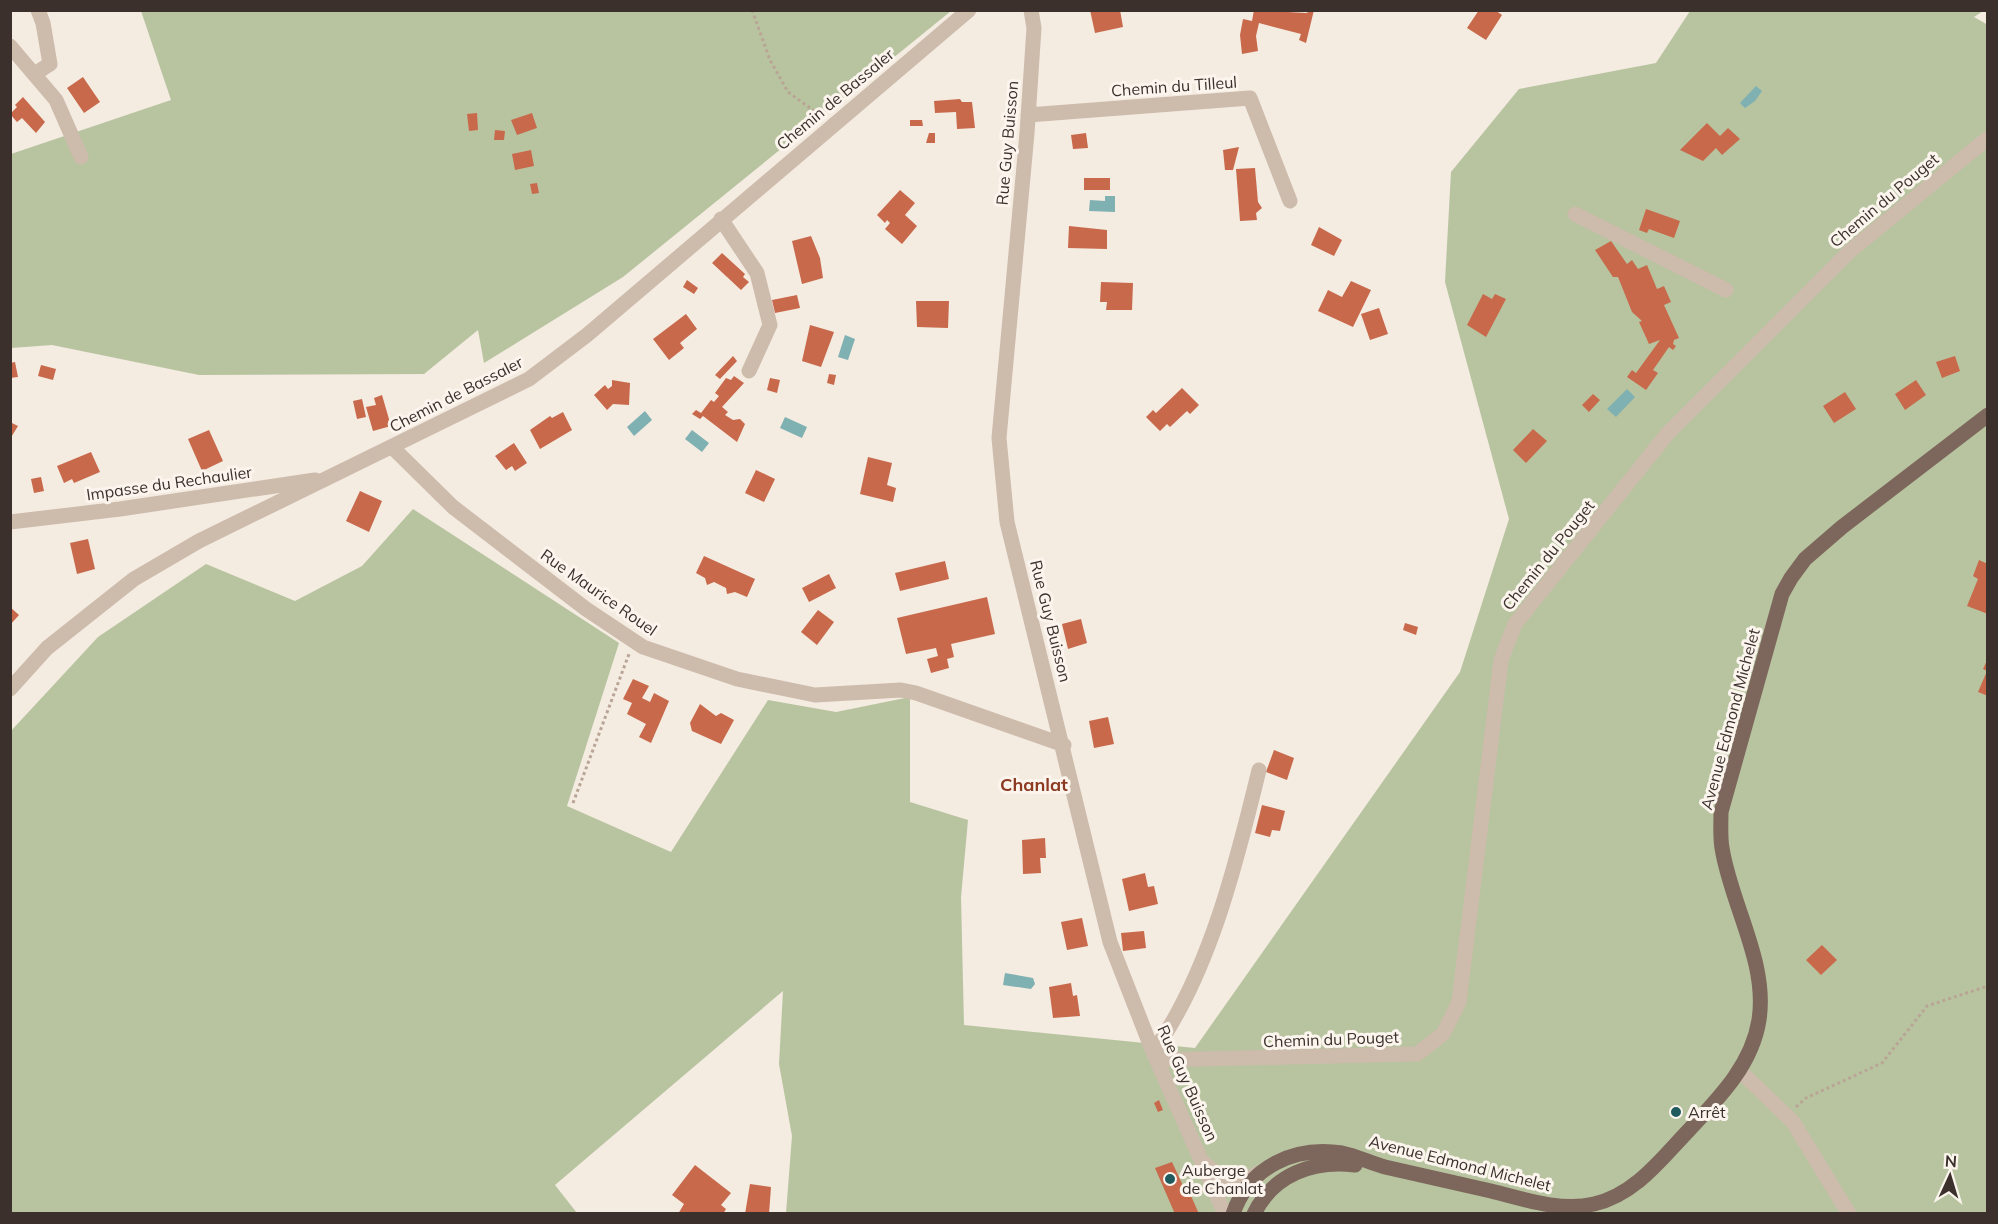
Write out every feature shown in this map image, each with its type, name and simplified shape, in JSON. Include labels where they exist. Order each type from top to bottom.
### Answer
[{"type":"main road","name":"Avenue Edmond Michelet","points":[[1239,1208],[1246,1186],[1260,1173],[1279,1160],[1309,1152],[1342,1153],[1373,1164],[1538,1203],[1568,1206],[1593,1205],[1615,1197],[1635,1185],[1720,1097],[1739,1070],[1756,1034],[1760,997],[1758,978],[1722,847],[1721,812],[1782,594],[1805,559],[1842,527],[1988,416]]},
{"type":"main road","points":[[1239,1208],[1305,1167],[1331,1163],[1373,1164]]},
{"type":"street","points":[[36,73],[50,64],[43,23],[38,10]]},
{"type":"street","name":"Chemin de Bassaler","points":[[10,689],[47,648],[134,579],[199,541],[529,379],[587,335],[969,10]]},
{"type":"street","name":"Rue Guy Buisson","points":[[1031,10],[1034,28],[1028,115],[999,438],[1007,522],[1064,746],[1110,942],[1156,1056],[1204,1163],[1208,1179],[1239,1208]]},
{"type":"street","points":[[10,45],[36,73],[56,100],[81,157]]},
{"type":"street","name":"Chemin du Tilleul","points":[[1028,115],[1250,98],[1290,201]]},
{"type":"street","name":"Chemin du Pouget","points":[[1156,1056],[1418,1054],[1443,1034],[1459,1002],[1502,660],[1515,624],[1668,433],[1850,251],[1988,138]]},
{"type":"street","points":[[1575,214],[1726,290]]},
{"type":"street","points":[[721,219],[757,273],[770,325],[749,371]]},
{"type":"street","name":"Rue Maurice Rouel","points":[[392,447],[453,507],[586,609],[643,648],[737,680],[815,695],[901,690],[916,693],[1064,746]]},
{"type":"street","name":"Impasse du Rechaulier","points":[[11,522],[120,509],[333,477]]},
{"type":"street","points":[[1156,1056],[1194,978],[1233,876],[1259,770]]},
{"type":"street","points":[[1739,1070],[1786,1116],[1831,1180],[1849,1214]]},
{"type":"street","points":[[1204,1163],[1216,1174],[1229,1181],[1244,1181],[1260,1173]]},
{"type":"street","points":[[1229,1181],[1239,1208]]},
{"type":"path","points":[[752,10],[770,60],[788,92],[832,125]]},
{"type":"path","points":[[573,803],[634,641]]},
{"type":"path","points":[[1786,1116],[1806,1098],[1882,1063],[1927,1006],[1988,986]]},
{"type":"green space","points":[[141,11],[951,11],[623,277],[484,363],[478,330],[424,374],[199,375],[52,345],[11,348],[11,154],[171,100]]},
{"type":"green space","points":[[1690,11],[1983,11],[1974,17],[1988,25],[1987,1213],[786,1213],[792,1136],[779,1064],[783,991],[555,1185],[577,1213],[11,1213],[10,732],[98,637],[206,564],[295,601],[362,566],[413,509],[619,643],[567,806],[671,852],[768,700],[836,712],[910,697],[910,802],[968,820],[961,897],[964,1025],[1195,1048],[1460,672],[1509,519],[1445,282],[1451,172],[1519,89],[1656,63]]},
{"type":"water","points":[[1756,86],[1762,91],[1755,101],[1745,108],[1740,103]]},
{"type":"water","points":[[1105,196],[1115,196],[1115,212],[1089,211],[1090,200],[1105,201]]},
{"type":"water","points":[[845,335],[855,339],[848,360],[838,357]]},
{"type":"water","points":[[1627,389],[1635,397],[1616,417],[1607,409]]},
{"type":"water","points":[[645,411],[652,420],[634,436],[627,427]]},
{"type":"water","points":[[785,417],[807,427],[802,438],[780,428]]},
{"type":"water","points":[[692,430],[709,443],[702,452],[685,439]]},
{"type":"water","points":[[1005,973],[1033,978],[1035,984],[1031,989],[1003,985]]},
{"type":"building","points":[[1090,10],[1120,10],[1123,27],[1095,33]]},
{"type":"building","points":[[1254,10],[1306,13],[1314,10],[1306,43],[1299,40],[1301,34],[1259,23],[1256,36],[1258,51],[1242,54],[1240,35],[1243,19],[1252,21]]},
{"type":"building","points":[[1479,10],[1495,10],[1502,15],[1486,40],[1467,28]]},
{"type":"building","points":[[83,77],[100,102],[84,113],[67,88]]},
{"type":"building","points":[[23,97],[45,122],[36,133],[22,118],[17,122],[10,114]]},
{"type":"building","points":[[960,99],[962,102],[972,102],[975,128],[957,129],[956,112],[935,113],[934,101]]},
{"type":"building","points":[[477,113],[478,130],[469,131],[467,114]]},
{"type":"building","points":[[532,113],[537,128],[517,135],[511,120]]},
{"type":"building","points":[[910,120],[922,120],[923,126],[910,126]]},
{"type":"building","points":[[1707,123],[1720,136],[1728,128],[1740,139],[1722,155],[1716,148],[1703,161],[1680,150]]},
{"type":"building","points":[[495,130],[505,131],[504,140],[494,140]]},
{"type":"building","points":[[929,133],[935,133],[935,143],[926,143]]},
{"type":"building","points":[[1086,133],[1088,148],[1073,149],[1071,135]]},
{"type":"building","points":[[1239,147],[1233,170],[1225,170],[1223,150]]},
{"type":"building","points":[[531,150],[534,166],[515,170],[512,154]]},
{"type":"building","points":[[1255,168],[1258,202],[1262,208],[1256,213],[1257,220],[1240,221],[1236,169]]},
{"type":"building","points":[[1084,178],[1110,178],[1110,190],[1084,190]]},
{"type":"building","points":[[537,183],[539,193],[532,194],[530,184]]},
{"type":"building","points":[[900,190],[915,203],[905,215],[917,226],[902,244],[885,229],[890,223],[887,220],[885,223],[877,215]]},
{"type":"building","points":[[1646,209],[1680,221],[1674,238],[1649,229],[1647,233],[1639,230]]},
{"type":"building","points":[[1069,226],[1107,230],[1107,249],[1068,248]]},
{"type":"building","points":[[1319,227],[1342,240],[1334,256],[1311,245]]},
{"type":"building","points":[[811,236],[820,258],[823,278],[802,284],[792,241]]},
{"type":"building","points":[[1611,241],[1627,264],[1632,260],[1638,269],[1647,265],[1657,289],[1664,286],[1671,302],[1664,305],[1679,338],[1674,340],[1673,344],[1676,346],[1673,350],[1669,347],[1653,370],[1658,373],[1646,390],[1627,377],[1632,370],[1636,373],[1660,340],[1649,344],[1639,322],[1642,321],[1632,312],[1618,277],[1613,277],[1595,250]]},
{"type":"building","points":[[722,253],[745,274],[743,277],[749,282],[741,290],[712,263]]},
{"type":"building","points":[[687,280],[698,288],[694,294],[683,287]]},
{"type":"building","points":[[1351,281],[1371,290],[1353,327],[1318,311],[1328,290],[1342,297]]},
{"type":"building","points":[[1101,282],[1133,283],[1132,310],[1106,310],[1107,302],[1100,302]]},
{"type":"building","points":[[1483,294],[1492,299],[1495,294],[1506,299],[1486,337],[1467,325]]},
{"type":"building","points":[[797,295],[800,308],[775,313],[772,300]]},
{"type":"building","points":[[916,301],[949,301],[948,328],[917,327]]},
{"type":"building","points":[[1379,308],[1388,334],[1370,340],[1361,314]]},
{"type":"building","points":[[686,314],[697,329],[680,343],[684,348],[669,360],[653,339]]},
{"type":"building","points":[[810,325],[834,332],[821,367],[802,361]]},
{"type":"building","points":[[733,356],[737,361],[720,379],[715,375]]},
{"type":"building","points":[[1955,356],[1960,371],[1942,378],[1936,362]]},
{"type":"building","points":[[15,362],[18,377],[10,378],[10,363]]},
{"type":"building","points":[[41,365],[56,369],[53,380],[38,376]]},
{"type":"building","points":[[829,374],[836,375],[834,385],[827,383]]},
{"type":"building","points":[[734,376],[744,383],[722,407],[728,412],[725,415],[733,420],[740,419],[745,424],[737,442],[703,416],[700,419],[692,414],[696,410],[701,413],[711,400],[714,402],[719,396],[715,393],[726,378],[731,380]]},
{"type":"building","points":[[770,378],[780,380],[777,393],[767,390]]},
{"type":"building","points":[[612,380],[630,383],[629,405],[613,404],[607,410],[594,395],[605,385],[608,389],[612,386]]},
{"type":"building","points":[[1916,380],[1926,395],[1905,410],[1895,394]]},
{"type":"building","points":[[1182,388],[1199,405],[1190,414],[1187,411],[1170,427],[1167,424],[1160,431],[1146,417],[1153,410],[1156,413]]},
{"type":"building","points":[[1845,392],[1856,409],[1834,423],[1823,406]]},
{"type":"building","points":[[1593,394],[1600,400],[1589,412],[1582,405]]},
{"type":"building","points":[[382,395],[391,426],[373,431],[366,407],[376,405],[374,398]]},
{"type":"building","points":[[362,399],[366,417],[357,419],[353,401]]},
{"type":"building","points":[[563,412],[572,430],[540,449],[530,430],[550,416],[552,418]]},
{"type":"building","points":[[10,422],[18,426],[10,439]]},
{"type":"building","points":[[1533,429],[1547,441],[1526,463],[1513,450]]},
{"type":"building","points":[[209,430],[223,461],[202,471],[188,439]]},
{"type":"building","points":[[514,443],[527,463],[515,471],[512,466],[506,470],[495,456]]},
{"type":"building","points":[[91,452],[100,472],[74,483],[72,479],[64,483],[57,466]]},
{"type":"building","points":[[868,457],[892,463],[887,485],[896,488],[893,502],[860,494]]},
{"type":"building","points":[[756,470],[775,479],[764,502],[745,493]]},
{"type":"building","points":[[41,477],[44,491],[34,493],[31,479]]},
{"type":"building","points":[[360,491],[382,501],[369,532],[346,521]]},
{"type":"building","points":[[88,539],[95,569],[77,574],[70,543]]},
{"type":"building","points":[[704,556],[755,579],[747,597],[735,592],[727,594],[726,588],[714,582],[707,585],[705,578],[696,573]]},
{"type":"building","points":[[1979,560],[1988,564],[1988,614],[1967,606],[1978,579],[1973,576]]},
{"type":"building","points":[[945,561],[949,579],[900,591],[895,573]]},
{"type":"building","points":[[829,574],[836,588],[809,602],[802,588]]},
{"type":"building","points":[[987,597],[995,634],[951,644],[954,657],[947,659],[949,668],[931,673],[927,659],[938,656],[936,648],[906,654],[897,618]]},
{"type":"building","points":[[10,607],[19,615],[10,625]]},
{"type":"building","points":[[818,610],[834,622],[817,645],[801,632]]},
{"type":"building","points":[[1081,619],[1087,643],[1068,649],[1062,624]]},
{"type":"building","points":[[1405,623],[1418,627],[1416,635],[1403,630]]},
{"type":"building","points":[[1988,658],[1988,696],[1978,692],[1987,671],[1983,669]]},
{"type":"building","points":[[633,679],[649,686],[642,698],[650,702],[654,693],[669,701],[651,743],[639,737],[646,724],[627,714],[632,703],[623,699]]},
{"type":"building","points":[[700,704],[716,716],[721,713],[734,720],[721,744],[692,731],[690,723]]},
{"type":"building","points":[[1108,717],[1114,744],[1094,748],[1089,721]]},
{"type":"building","points":[[1274,750],[1294,758],[1287,780],[1266,772]]},
{"type":"building","points":[[1262,805],[1285,811],[1280,831],[1272,830],[1270,837],[1255,833]]},
{"type":"building","points":[[1045,838],[1046,858],[1040,858],[1041,873],[1023,874],[1022,840]]},
{"type":"building","points":[[1145,873],[1148,887],[1154,886],[1158,904],[1129,911],[1122,879]]},
{"type":"building","points":[[1082,918],[1088,946],[1067,950],[1061,922]]},
{"type":"building","points":[[1144,931],[1146,948],[1123,951],[1121,933]]},
{"type":"building","points":[[1822,945],[1837,960],[1821,975],[1806,960]]},
{"type":"building","points":[[1071,983],[1073,996],[1077,995],[1080,1016],[1053,1018],[1049,987]]},
{"type":"building","points":[[1159,1100],[1163,1110],[1158,1112],[1154,1103]]},
{"type":"building","name":"Auberge de Chanlat","points":[[1172,1162],[1199,1214],[1175,1214],[1155,1168]]},
{"type":"building","points":[[695,1165],[731,1193],[721,1205],[726,1209],[723,1214],[678,1214],[684,1204],[672,1195]]},
{"type":"building","points":[[750,1184],[771,1187],[769,1214],[745,1214]]},
{"type":"place","name":"Arrêt","points":[[1676,1112]]},
{"type":"place","name":"Auberge de Chanlat","points":[[1170,1179]]},
{"type":"district","name":"Chanlat","points":[[1034,785]]}]
